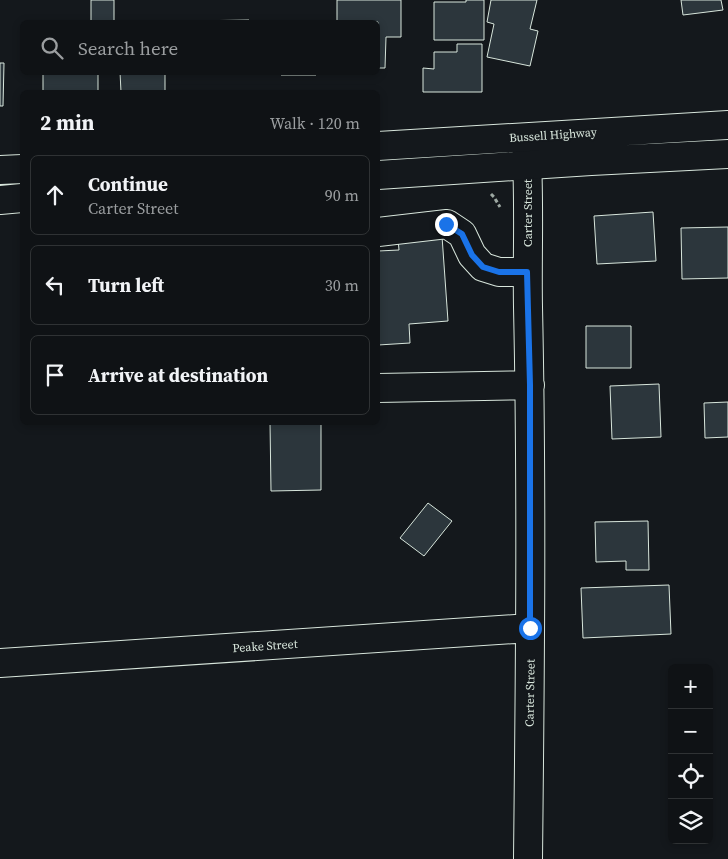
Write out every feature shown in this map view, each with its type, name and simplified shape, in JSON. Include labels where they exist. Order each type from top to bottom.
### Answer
[{"type":"street","name":"Bussell Highway","points":[[380,146],[728,125]]},
{"type":"street","name":"Carter Street","points":[[526,137],[529,207],[527,272],[530,385],[528,859]]},
{"type":"street","points":[[380,175],[728,154]]},
{"type":"street","points":[[0,170],[20,169]]},
{"type":"street","points":[[0,200],[20,198]]},
{"type":"street","points":[[380,232],[446,224],[462,234],[472,255],[483,267],[499,272],[527,272]]},
{"type":"street","points":[[380,388],[530,385]]},
{"type":"street","name":"Peake Street","points":[[0,663],[530,628]]},
{"type":"building","points":[[91,0],[114,0],[114,20],[91,20]]},
{"type":"building","points":[[337,0],[401,0],[401,37],[386,37],[385,68],[380,68],[380,20],[337,20]]},
{"type":"building","points":[[466,0],[484,0],[484,40],[434,40],[434,2],[466,2]]},
{"type":"building","points":[[491,0],[537,0],[530,29],[538,31],[530,66],[487,57],[494,24],[487,22]]},
{"type":"building","points":[[681,0],[721,0],[723,10],[683,15]]},
{"type":"building","points":[[457,44],[482,44],[482,92],[423,92],[423,68],[434,69],[434,52],[457,52]]},
{"type":"building","points":[[0,63],[4,63],[3,106],[0,106]]},
{"type":"building","points":[[43,75],[98,75],[98,90],[43,90]]},
{"type":"building","points":[[120,75],[165,75],[165,90],[121,90]]},
{"type":"building","points":[[653,212],[656,261],[597,264],[594,216]]},
{"type":"building","points":[[728,227],[728,278],[682,279],[681,228]]},
{"type":"building","points":[[442,236],[448,321],[409,324],[410,343],[380,345],[380,251],[399,250],[398,239]]},
{"type":"building","points":[[586,326],[631,326],[631,368],[586,368]]},
{"type":"building","points":[[659,384],[661,437],[612,439],[610,386]]},
{"type":"building","points":[[728,402],[728,437],[705,438],[704,403]]},
{"type":"building","points":[[270,425],[321,425],[321,490],[271,491]]},
{"type":"building","points":[[428,503],[452,521],[424,556],[400,538]]},
{"type":"building","points":[[648,521],[649,570],[626,570],[626,561],[596,562],[595,522]]},
{"type":"building","points":[[669,585],[671,634],[583,638],[581,588]]},
{"type":"route","points":[[446,224],[462,234],[472,255],[483,267],[499,272],[527,272],[530,385],[530,628]]}]
